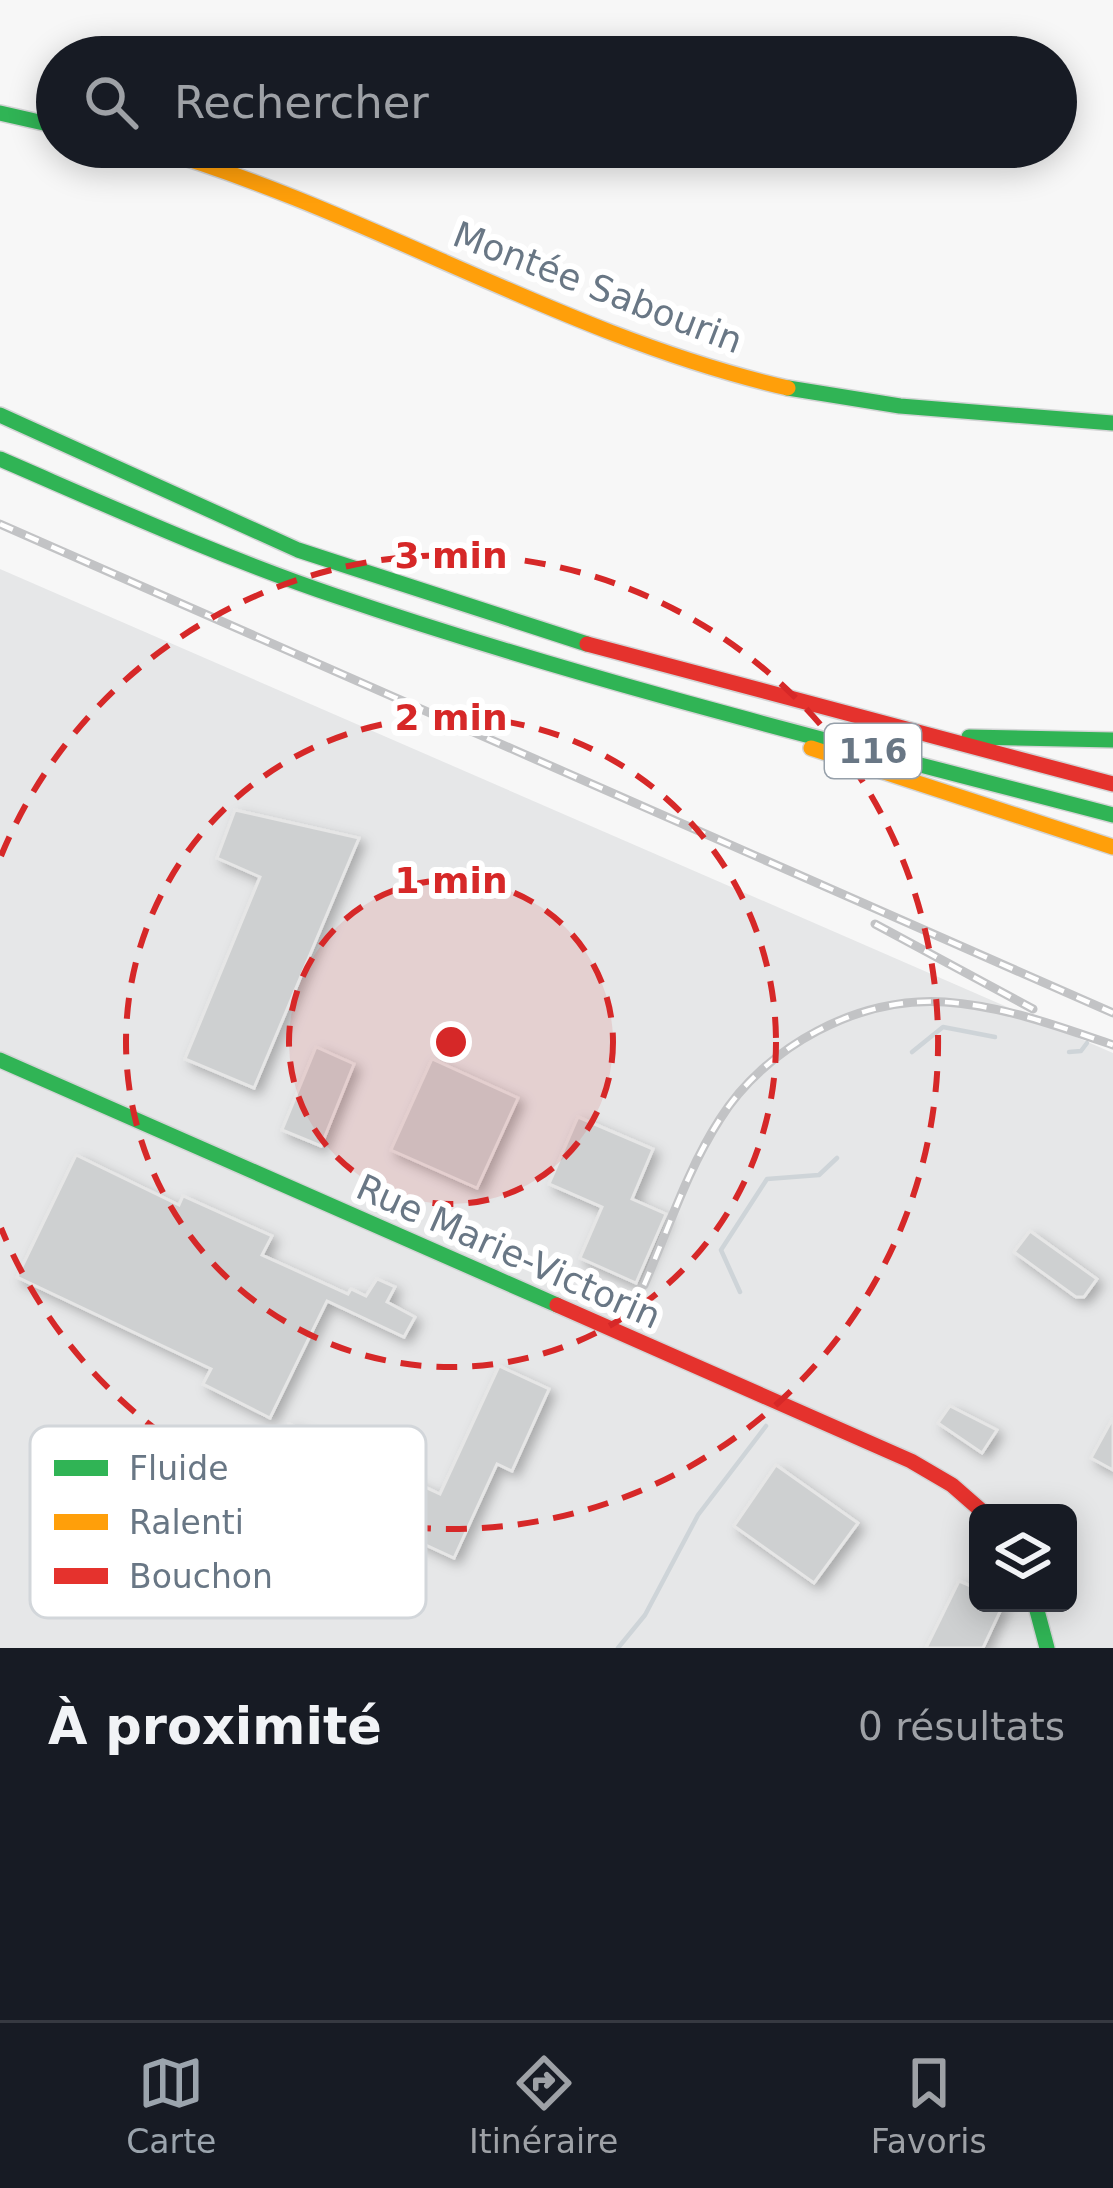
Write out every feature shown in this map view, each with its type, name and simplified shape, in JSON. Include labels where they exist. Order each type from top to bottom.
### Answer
[{"type":"main road","points":[[0,113],[36,121]]},
{"type":"main road","name":"Montée Sabourin","points":[[219,168],[262,181],[709,368],[886,404],[1113,423]]},
{"type":"main road","name":"116","points":[[0,415],[339,565],[589,644],[1113,784]]},
{"type":"main road","name":"116","points":[[0,459],[310,587],[633,688],[1113,815]]},
{"type":"main road","points":[[633,688],[1113,847]]},
{"type":"main road","points":[[939,737],[1113,740]]},
{"type":"main road","name":"Rue Marie-Victorin","points":[[0,1060],[911,1461],[974,1504]]},
{"type":"main road","points":[[1037,1612],[1047,1648]]},
{"type":"shaded area","points":[[0,569],[1113,1053],[1113,1648],[0,1648]]},
{"type":"building","points":[[235,810],[359,838],[254,1088],[185,1059],[260,877],[217,858]]},
{"type":"building","points":[[316,1047],[354,1064],[321,1146],[282,1130]]},
{"type":"building","points":[[432,1059],[518,1098],[477,1188],[391,1150]]},
{"type":"building","points":[[578,1117],[653,1149],[632,1199],[666,1214],[636,1283],[580,1258],[602,1207],[549,1184]]},
{"type":"building","points":[[76,1155],[179,1205],[183,1196],[272,1236],[262,1255],[348,1294],[351,1289],[366,1296],[377,1279],[395,1287],[387,1302],[415,1317],[404,1337],[327,1301],[270,1418],[203,1384],[211,1369],[17,1277]]},
{"type":"building","points":[[1030,1231],[1097,1279],[1084,1297],[1076,1297],[1014,1252]]},
{"type":"building","points":[[499,1366],[549,1389],[512,1471],[497,1464],[454,1558],[426,1545],[426,1488],[440,1494]]},
{"type":"building","points":[[950,1406],[997,1430],[982,1453],[938,1423]]},
{"type":"building","points":[[1113,1418],[1113,1470],[1091,1458]]},
{"type":"building","points":[[776,1465],[858,1523],[814,1583],[734,1526]]},
{"type":"building","points":[[959,1581],[969,1585],[969,1612],[1000,1612],[983,1648],[926,1648]]},
{"type":"waterway","points":[[912,1052],[943,1027],[995,1037]]},
{"type":"waterway","points":[[1069,1052],[1081,1051],[1087,1043]]},
{"type":"waterway","points":[[740,1292],[721,1250],[767,1179],[819,1175],[837,1158]]},
{"type":"waterway","points":[[618,1648],[645,1615],[698,1515],[766,1426]]},
{"type":"railway","points":[[0,524],[1113,1013]]},
{"type":"railway","points":[[875,924],[1033,1009]]},
{"type":"railway","points":[[644,1285],[688,1179],[720,1119],[762,1069],[818,1031],[880,1007],[945,1002],[1009,1012],[1113,1045]]},
{"type":"traffic: fast","points":[[0,113],[36,121]]},
{"type":"traffic: fast","points":[[788,388],[900,406],[1113,423]]},
{"type":"traffic: fast","points":[[0,415],[298,550],[587,644]]},
{"type":"traffic: fast","points":[[0,459],[251,565],[432,628],[723,713],[1113,815]]},
{"type":"traffic: fast","points":[[969,737],[1113,740]]},
{"type":"traffic: fast","points":[[0,1060],[557,1305]]},
{"type":"traffic: fast","points":[[1037,1612],[1047,1648]]},
{"type":"traffic: slow","points":[[214,168],[625,338],[788,388]]},
{"type":"traffic: slow","points":[[811,748],[1113,847]]},
{"type":"traffic: jam","points":[[587,644],[1113,784]]},
{"type":"traffic: jam","points":[[557,1305],[911,1461],[974,1504]]}]
